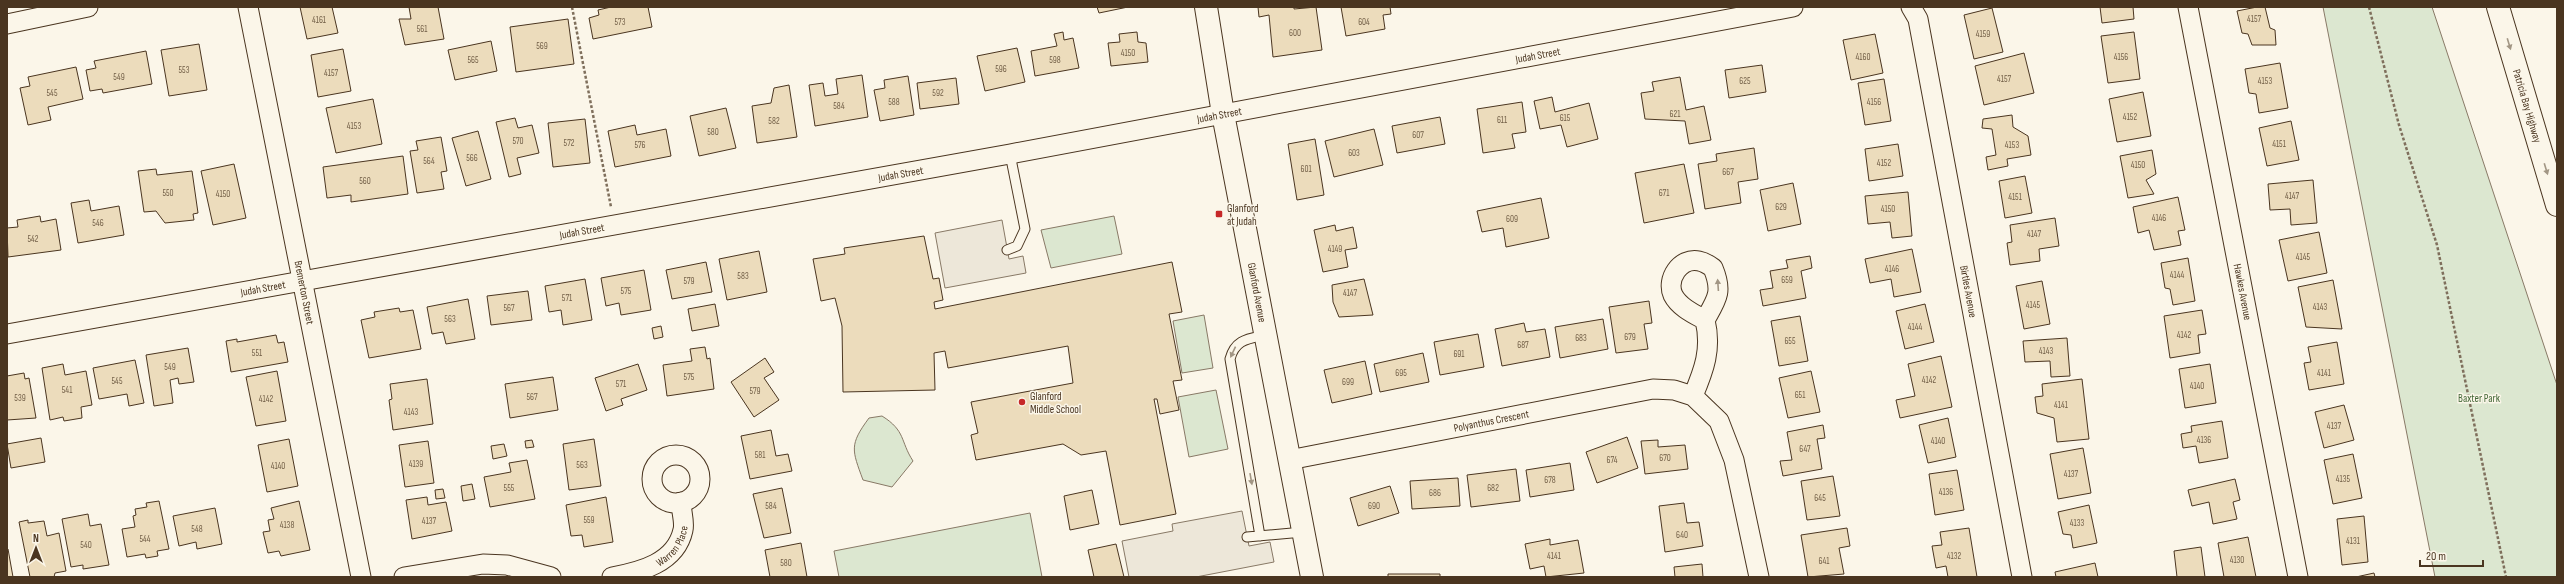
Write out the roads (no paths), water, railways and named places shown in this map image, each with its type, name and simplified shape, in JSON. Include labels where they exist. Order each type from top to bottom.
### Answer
[{"type":"main road","name":"Glanford Avenue","points":[[1206,7],[1223,114],[1312,577]]},
{"type":"main road","name":"Patricia Bay Highway","points":[[2498,7],[2557,205]]},
{"type":"street","points":[[7,24],[88,7]]},
{"type":"street","name":"Bremerton Street","points":[[248,7],[303,280],[360,577]]},
{"type":"street","name":"Judah Street","points":[[7,334],[1010,154],[1793,7]]},
{"type":"street","name":"Hawkes Avenue","points":[[2188,7],[2298,577]]},
{"type":"street","name":"Birtles Avenue","points":[[1914,8],[1918,19],[2022,577]]},
{"type":"street","points":[[1694,396],[1708,359],[1709,337],[1705,320]]},
{"type":"street","name":"Polyanthus Crescent","points":[[1289,460],[1653,389],[1674,390],[1694,396],[1719,420],[1734,460],[1759,577]]},
{"type":"street","name":"Warren Place","points":[[612,577],[659,564],[674,549],[683,530],[681,502]]},
{"type":"street","points":[[404,577],[483,564],[507,565],[551,577]]},
{"type":"lane","points":[[1007,250],[1017,246],[1026,229],[1010,154]]},
{"type":"lane","points":[[1260,536],[1230,359],[1233,348],[1243,339],[1265,336]]},
{"type":"lane","points":[[1247,537],[1303,532]]},
{"type":"place","name":"Glanford at Judah","points":[[1219,214]]},
{"type":"place","name":"Glanford Middle School","points":[[1022,402]]},
{"type":"park label","name":"Baxter Park","points":[[2479,398]]}]
